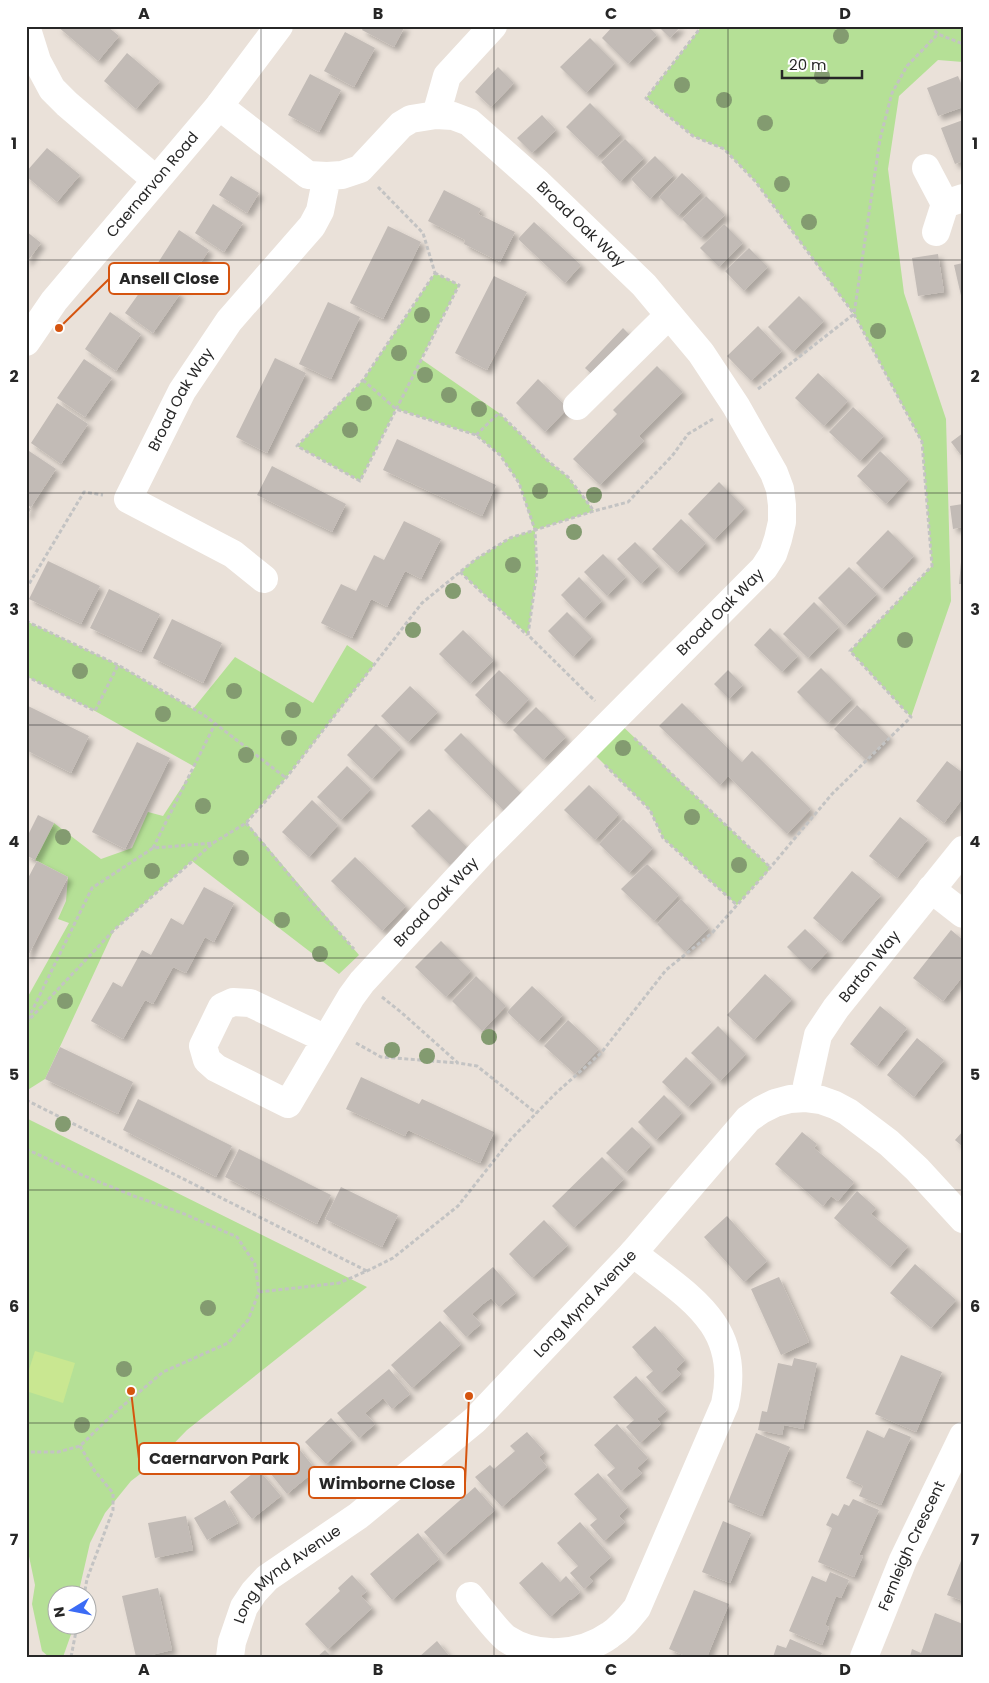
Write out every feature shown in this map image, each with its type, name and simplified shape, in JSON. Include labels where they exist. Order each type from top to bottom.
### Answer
[{"type":"street","points":[[26,26],[37,62],[52,89],[156,180]]},
{"type":"street","name":"Caernarvon Road","points":[[26,342],[54,301],[219,106],[279,26]]},
{"type":"street","points":[[436,115],[447,76],[493,26]]},
{"type":"street","points":[[219,106],[308,175],[342,175],[360,169]]},
{"type":"street","name":"Broad Oak Way","points":[[324,1043],[351,997],[368,976],[482,852],[764,568],[776,546],[782,522],[780,489],[774,473],[736,406],[701,353],[644,285],[538,183],[469,122],[453,116],[436,115],[412,119],[401,125],[360,169]]},
{"type":"street","points":[[926,168],[954,201],[936,232]]},
{"type":"street","name":"Broad Oak Way","points":[[128,499],[182,391],[224,328],[312,226],[320,211],[327,176]]},
{"type":"street","points":[[578,406],[669,315]]},
{"type":"street","points":[[128,499],[233,554],[264,579]]},
{"type":"street","name":"Barton Way","points":[[806,1098],[818,1035],[836,1008],[963,850]]},
{"type":"street","points":[[931,889],[963,914]]},
{"type":"street","name":"Long Mynd Avenue","points":[[230,1657],[235,1633],[244,1608],[254,1592],[267,1578],[358,1516],[475,1420],[633,1253],[748,1119],[761,1110],[775,1103],[790,1099],[806,1098],[821,1100],[848,1112],[889,1143],[917,1169],[963,1219]]},
{"type":"street","points":[[470,1596],[506,1639],[548,1652],[577,1650],[591,1645],[609,1636],[624,1624],[637,1608],[725,1404],[729,1387],[729,1370],[727,1353],[714,1323],[704,1311],[633,1253]]},
{"type":"street","name":"Fernleigh Crescent","points":[[864,1657],[903,1560],[963,1436]]},
{"type":"path","points":[[259,1292],[339,1283],[367,1271],[393,1258],[458,1206],[511,1139],[556,1092],[602,1053],[666,970],[712,933],[771,868],[832,794],[911,717],[850,651],[932,566],[922,442],[854,314],[755,181],[724,149],[693,136],[646,98],[702,26]]},
{"type":"path","points":[[930,26],[938,34],[963,44]]},
{"type":"path","points":[[27,1022],[114,930],[213,843],[246,822],[286,778],[422,603],[476,558],[510,538],[628,502],[672,456],[688,434],[736,406],[854,314],[880,139],[892,93],[907,66],[938,34]]},
{"type":"path","points":[[360,169],[423,233],[435,273],[459,285],[360,481],[297,446],[363,380],[435,273]]},
{"type":"path","points":[[363,380],[396,409],[476,435],[500,455],[519,483],[535,530],[537,571],[528,636]]},
{"type":"path","points":[[476,435],[500,413],[548,461],[568,477],[594,511]]},
{"type":"path","points":[[26,589],[84,492],[128,499]]},
{"type":"path","points":[[460,572],[771,868]]},
{"type":"path","points":[[26,621],[118,664],[204,716],[286,778]]},
{"type":"path","points":[[26,676],[95,712],[118,664]]},
{"type":"path","points":[[152,848],[215,724]]},
{"type":"path","points":[[586,747],[650,810],[663,838],[737,905]]},
{"type":"path","points":[[246,822],[309,899],[368,976],[402,1012],[458,1063]]},
{"type":"path","points":[[27,1022],[92,888],[152,848],[213,843]]},
{"type":"path","points":[[324,1043],[380,1057],[477,1066],[536,1113]]},
{"type":"path","points":[[26,1100],[367,1271]]},
{"type":"path","points":[[26,1149],[82,1175],[182,1213],[237,1237],[255,1264],[259,1292],[248,1320],[228,1343],[163,1372],[113,1414],[80,1446],[58,1452],[26,1452]]},
{"type":"path","points":[[80,1446],[94,1470],[113,1493],[113,1510],[87,1586]]},
{"type":"path","points":[[71,1657],[75,1636]]},
{"type":"green space","points":[[702,26],[963,26],[963,62],[938,60],[899,96],[888,169],[904,293],[946,419],[951,601],[911,717],[850,651],[932,566],[922,442],[854,314],[755,181],[724,149],[693,136],[646,98]]},
{"type":"green space","points":[[435,273],[459,285],[421,359],[499,413],[548,461],[568,477],[594,511],[535,530],[536,578],[528,635],[460,572],[476,559],[510,538],[534,530],[519,483],[500,455],[476,435],[396,409],[360,481],[297,446],[363,380]]},
{"type":"green space","points":[[26,621],[118,665],[193,709],[235,657],[313,703],[347,645],[375,664],[286,778],[246,822],[359,955],[339,974],[192,861],[114,930],[45,1079],[26,1091],[26,1000],[69,923],[58,919],[66,901],[68,877],[35,860],[54,823],[101,859],[132,848],[148,812],[163,816],[195,767],[95,711],[26,676]]},
{"type":"green space","points":[[615,719],[771,868],[737,905],[663,838],[650,810],[587,747]]},
{"type":"green space","points":[[26,1118],[367,1287],[187,1430],[156,1462],[131,1481],[105,1513],[90,1543],[80,1586],[48,1586],[48,1636],[70,1636],[63,1657],[49,1657],[42,1651],[32,1604],[35,1585],[26,1542]]},
{"type":"green space","points":[[35,1351],[75,1363],[63,1403],[26,1391],[26,1379]]},
{"type":"building","points":[[57,26],[107,26],[119,36],[98,61]]},
{"type":"building","points":[[364,26],[405,26],[394,47],[362,30]]},
{"type":"building","points":[[613,26],[648,26],[657,35],[628,64],[602,38]]},
{"type":"building","points":[[658,26],[681,26],[670,38]]},
{"type":"building","points":[[345,32],[375,48],[354,87],[324,71]]},
{"type":"building","points":[[590,38],[615,63],[586,93],[560,67]]},
{"type":"building","points":[[127,53],[160,81],[136,109],[104,81]]},
{"type":"building","points":[[498,67],[514,83],[491,107],[475,92]]},
{"type":"building","points":[[310,74],[341,90],[319,132],[288,115]]},
{"type":"building","points":[[958,76],[963,88],[963,107],[938,116],[927,88]]},
{"type":"building","points":[[590,103],[621,134],[597,157],[566,127]]},
{"type":"building","points":[[542,115],[556,130],[532,153],[517,138]]},
{"type":"building","points":[[963,120],[963,161],[955,164],[941,128]]},
{"type":"building","points":[[625,139],[644,158],[620,182],[601,162]]},
{"type":"building","points":[[47,148],[80,175],[57,202],[26,176],[26,172]]},
{"type":"building","points":[[655,156],[674,175],[650,199],[631,179]]},
{"type":"building","points":[[682,173],[702,192],[678,216],[659,197]]},
{"type":"building","points":[[231,176],[259,193],[247,213],[219,195]]},
{"type":"building","points":[[444,190],[481,209],[478,214],[515,232],[500,262],[464,244],[465,240],[428,221]]},
{"type":"building","points":[[706,196],[725,215],[701,238],[682,219]]},
{"type":"building","points":[[213,204],[243,223],[224,252],[195,233]]},
{"type":"building","points":[[534,222],[581,265],[565,283],[518,239]]},
{"type":"building","points":[[724,224],[743,243],[719,267],[700,248]]},
{"type":"building","points":[[388,226],[421,242],[383,319],[350,303]]},
{"type":"building","points":[[179,230],[209,250],[184,289],[154,269]]},
{"type":"building","points":[[26,231],[41,243],[26,263]]},
{"type":"building","points":[[749,248],[768,267],[744,291],[725,271]]},
{"type":"building","points":[[938,254],[944,292],[918,296],[912,258]]},
{"type":"building","points":[[963,263],[963,300],[962,300],[954,265]]},
{"type":"building","points":[[152,275],[180,294],[153,333],[125,313]]},
{"type":"building","points":[[494,276],[527,292],[487,370],[455,353]]},
{"type":"building","points":[[799,296],[824,321],[793,352],[768,327]]},
{"type":"building","points":[[328,302],[360,317],[331,379],[299,364]]},
{"type":"building","points":[[110,312],[141,334],[116,371],[85,349]]},
{"type":"building","points":[[758,326],[782,351],[751,381],[727,356]]},
{"type":"building","points":[[623,328],[638,343],[601,383],[585,368]]},
{"type":"building","points":[[275,358],[306,373],[267,453],[236,437]]},
{"type":"building","points":[[84,359],[112,378],[85,417],[57,398]]},
{"type":"building","points":[[657,366],[683,392],[639,436],[644,441],[600,485],[573,459],[617,414],[613,410]]},
{"type":"building","points":[[818,373],[848,401],[824,426],[795,398]]},
{"type":"building","points":[[538,379],[568,408],[545,432],[516,403]]},
{"type":"building","points":[[57,403],[88,424],[61,464],[31,443]]},
{"type":"building","points":[[853,407],[884,436],[860,461],[829,432]]},
{"type":"building","points":[[963,433],[963,458],[951,442]]},
{"type":"building","points":[[397,439],[496,485],[482,516],[383,470]]},
{"type":"building","points":[[26,449],[56,469],[31,507],[26,504]]},
{"type":"building","points":[[880,451],[909,479],[886,504],[857,476]]},
{"type":"building","points":[[272,466],[346,504],[332,532],[257,495]]},
{"type":"building","points":[[719,482],[745,508],[714,540],[688,514]]},
{"type":"building","points":[[963,504],[963,527],[953,529],[950,506]]},
{"type":"building","points":[[26,506],[31,509],[26,517]]},
{"type":"building","points":[[681,519],[706,543],[677,573],[652,549]]},
{"type":"building","points":[[404,521],[441,539],[421,579],[405,571],[387,607],[371,599],[352,638],[321,623],[341,584],[356,591],[374,555],[384,560]]},
{"type":"building","points":[[888,530],[914,556],[882,589],[856,563]]},
{"type":"building","points":[[635,542],[659,566],[641,584],[617,559]]},
{"type":"building","points":[[603,554],[626,577],[607,596],[584,572]]},
{"type":"building","points":[[48,561],[100,586],[81,624],[29,599]]},
{"type":"building","points":[[961,562],[963,562],[963,584],[959,584]]},
{"type":"building","points":[[849,567],[877,594],[845,626],[818,598]]},
{"type":"building","points":[[579,577],[602,601],[584,619],[561,595]]},
{"type":"building","points":[[109,589],[160,614],[141,652],[90,628]]},
{"type":"building","points":[[814,602],[839,627],[808,658],[783,634]]},
{"type":"building","points":[[567,612],[592,637],[573,657],[548,631]]},
{"type":"building","points":[[172,619],[222,643],[203,683],[153,658]]},
{"type":"building","points":[[770,628],[798,656],[782,672],[754,645]]},
{"type":"building","points":[[463,630],[494,660],[470,684],[439,654]]},
{"type":"building","points":[[821,668],[852,699],[828,723],[797,692]]},
{"type":"building","points":[[499,670],[529,699],[505,724],[475,695]]},
{"type":"building","points":[[728,670],[743,685],[729,699],[714,684]]},
{"type":"building","points":[[410,686],[438,712],[408,742],[381,716]]},
{"type":"building","points":[[682,703],[742,762],[752,751],[811,809],[787,834],[728,776],[720,785],[659,726]]},
{"type":"building","points":[[26,705],[89,736],[71,773],[26,750]]},
{"type":"building","points":[[857,705],[889,737],[866,760],[834,729]]},
{"type":"building","points":[[536,707],[566,737],[543,760],[513,730]]},
{"type":"building","points":[[376,724],[401,748],[372,779],[347,755]]},
{"type":"building","points":[[461,733],[521,793],[504,811],[444,750]]},
{"type":"building","points":[[137,742],[170,758],[125,849],[92,832]]},
{"type":"building","points":[[947,761],[963,773],[963,798],[944,823],[916,801]]},
{"type":"building","points":[[347,766],[371,789],[341,820],[317,797]]},
{"type":"building","points":[[589,785],[619,814],[595,840],[564,810]]},
{"type":"building","points":[[312,800],[338,825],[309,857],[282,832]]},
{"type":"building","points":[[429,809],[467,847],[450,865],[411,826]]},
{"type":"building","points":[[38,815],[54,823],[35,860],[26,855],[26,839]]},
{"type":"building","points":[[900,817],[928,839],[897,878],[869,856]]},
{"type":"building","points":[[623,819],[653,848],[629,873],[599,844]]},
{"type":"building","points":[[355,857],[406,906],[382,931],[331,881]]},
{"type":"building","points":[[37,861],[68,877],[26,960],[26,882]]},
{"type":"building","points":[[647,864],[679,895],[654,921],[621,889]]},
{"type":"building","points":[[852,871],[881,895],[841,942],[813,918]]},
{"type":"building","points":[[204,887],[234,903],[214,942],[205,937],[186,973],[173,967],[153,1004],[145,1000],[123,1039],[91,1021],[113,982],[122,987],[142,950],[151,955],[171,918],[183,925]]},
{"type":"building","points":[[681,899],[709,928],[685,952],[657,924]]},
{"type":"building","points":[[805,929],[828,951],[810,970],[787,947]]},
{"type":"building","points":[[951,930],[963,940],[963,976],[943,1001],[913,978]]},
{"type":"building","points":[[441,941],[471,971],[446,997],[415,967]]},
{"type":"building","points":[[765,974],[792,999],[754,1040],[727,1015]]},
{"type":"building","points":[[476,976],[506,1006],[482,1031],[452,1001]]},
{"type":"building","points":[[532,986],[563,1015],[538,1041],[507,1012]]},
{"type":"building","points":[[880,1006],[907,1028],[877,1066],[850,1044]]},
{"type":"building","points":[[568,1020],[599,1049],[575,1074],[544,1046]]},
{"type":"building","points":[[718,1026],[746,1054],[720,1081],[691,1053]]},
{"type":"building","points":[[917,1038],[944,1060],[914,1097],[887,1075]]},
{"type":"building","points":[[60,1047],[133,1082],[118,1114],[45,1079]]},
{"type":"building","points":[[686,1057],[712,1082],[688,1107],[662,1082]]},
{"type":"building","points":[[361,1077],[419,1104],[422,1099],[494,1132],[480,1163],[408,1130],[405,1136],[346,1109]]},
{"type":"building","points":[[664,1095],[682,1113],[656,1140],[638,1122]]},
{"type":"building","points":[[138,1099],[232,1146],[216,1177],[123,1130]]},
{"type":"building","points":[[632,1127],[651,1145],[626,1172],[606,1153]]},
{"type":"building","points":[[963,1131],[963,1147],[955,1140]]},
{"type":"building","points":[[802,1132],[817,1144],[814,1148],[854,1182],[838,1201],[831,1196],[823,1206],[775,1164]]},
{"type":"building","points":[[239,1149],[331,1195],[317,1224],[225,1177]]},
{"type":"building","points":[[602,1157],[624,1179],[574,1228],[552,1206]]},
{"type":"building","points":[[341,1187],[398,1215],[382,1247],[325,1219]]},
{"type":"building","points":[[857,1191],[876,1208],[871,1214],[908,1246],[890,1267],[834,1218]]},
{"type":"building","points":[[727,1216],[767,1261],[744,1282],[704,1237]]},
{"type":"building","points":[[544,1220],[568,1245],[532,1278],[509,1254]]},
{"type":"building","points":[[915,1264],[956,1300],[931,1328],[890,1293]]},
{"type":"building","points":[[493,1267],[516,1293],[499,1307],[491,1298],[483,1304],[472,1314],[481,1324],[466,1337],[443,1311]]},
{"type":"building","points":[[779,1277],[809,1342],[781,1355],[751,1289]]},
{"type":"building","points":[[440,1321],[461,1344],[412,1388],[391,1365]]},
{"type":"building","points":[[655,1326],[685,1360],[676,1369],[681,1374],[660,1393],[646,1377],[653,1371],[632,1347]]},
{"type":"building","points":[[901,1355],[942,1372],[916,1432],[875,1414]]},
{"type":"building","points":[[794,1358],[817,1363],[803,1429],[784,1425],[782,1435],[758,1430],[762,1411],[767,1412],[778,1363],[792,1366]]},
{"type":"building","points":[[389,1369],[410,1394],[392,1409],[383,1398],[365,1413],[375,1424],[359,1438],[337,1413]]},
{"type":"building","points":[[636,1376],[667,1410],[657,1419],[661,1424],[640,1443],[626,1427],[634,1420],[613,1397]]},
{"type":"building","points":[[331,1418],[352,1440],[326,1464],[305,1442]]},
{"type":"building","points":[[617,1424],[648,1458],[637,1468],[642,1473],[621,1491],[607,1475],[615,1468],[594,1445]]},
{"type":"building","points":[[889,1428],[911,1437],[881,1505],[859,1496],[863,1486],[846,1478],[867,1430],[884,1438]]},
{"type":"building","points":[[527,1432],[545,1452],[539,1457],[547,1467],[502,1507],[475,1477],[490,1465],[494,1469],[515,1451],[510,1446]]},
{"type":"building","points":[[756,1433],[790,1447],[762,1516],[728,1502]]},
{"type":"building","points":[[296,1445],[316,1470],[287,1494],[267,1469]]},
{"type":"building","points":[[258,1469],[281,1496],[252,1519],[230,1492]]},
{"type":"building","points":[[598,1473],[628,1507],[619,1516],[625,1522],[604,1541],[590,1525],[597,1519],[574,1494]]},
{"type":"building","points":[[475,1487],[495,1510],[444,1555],[424,1532]]},
{"type":"building","points":[[853,1499],[879,1510],[859,1555],[863,1556],[854,1577],[818,1562],[832,1528],[826,1525],[832,1513],[838,1516],[844,1504],[849,1506]]},
{"type":"building","points":[[225,1500],[238,1523],[207,1540],[194,1518]]},
{"type":"building","points":[[186,1516],[193,1550],[155,1558],[148,1523]]},
{"type":"building","points":[[723,1521],[751,1533],[730,1583],[702,1572]]},
{"type":"building","points":[[580,1522],[611,1557],[589,1577],[593,1581],[584,1589],[570,1573],[578,1566],[557,1543]]},
{"type":"building","points":[[418,1533],[439,1559],[392,1600],[370,1574]]},
{"type":"building","points":[[963,1556],[963,1601],[947,1595]]},
{"type":"building","points":[[542,1562],[560,1582],[566,1576],[580,1592],[550,1617],[519,1583]]},
{"type":"building","points":[[830,1572],[849,1580],[841,1598],[836,1596],[825,1625],[829,1627],[822,1645],[789,1631],[812,1576],[826,1582]]},
{"type":"building","points":[[352,1575],[367,1591],[361,1596],[372,1608],[328,1649],[305,1624],[340,1591],[338,1588]]},
{"type":"building","points":[[158,1588],[172,1650],[136,1657],[122,1596]]},
{"type":"building","points":[[694,1590],[729,1604],[707,1657],[688,1657],[669,1649]]},
{"type":"building","points":[[935,1613],[963,1624],[963,1646],[959,1657],[910,1657],[912,1649],[921,1653]]},
{"type":"building","points":[[790,1639],[822,1653],[820,1657],[773,1657],[777,1645],[786,1648]]},
{"type":"building","points":[[437,1641],[450,1657],[419,1657]]},
{"type":"building","points":[[325,1650],[332,1657],[317,1657]]},
{"type":"place","name":"Ansell Close","points":[[59,328]]},
{"type":"place","name":"Caernarvon Park","points":[[131,1391]]},
{"type":"place","name":"Wimborne Close","points":[[469,1396]]}]
